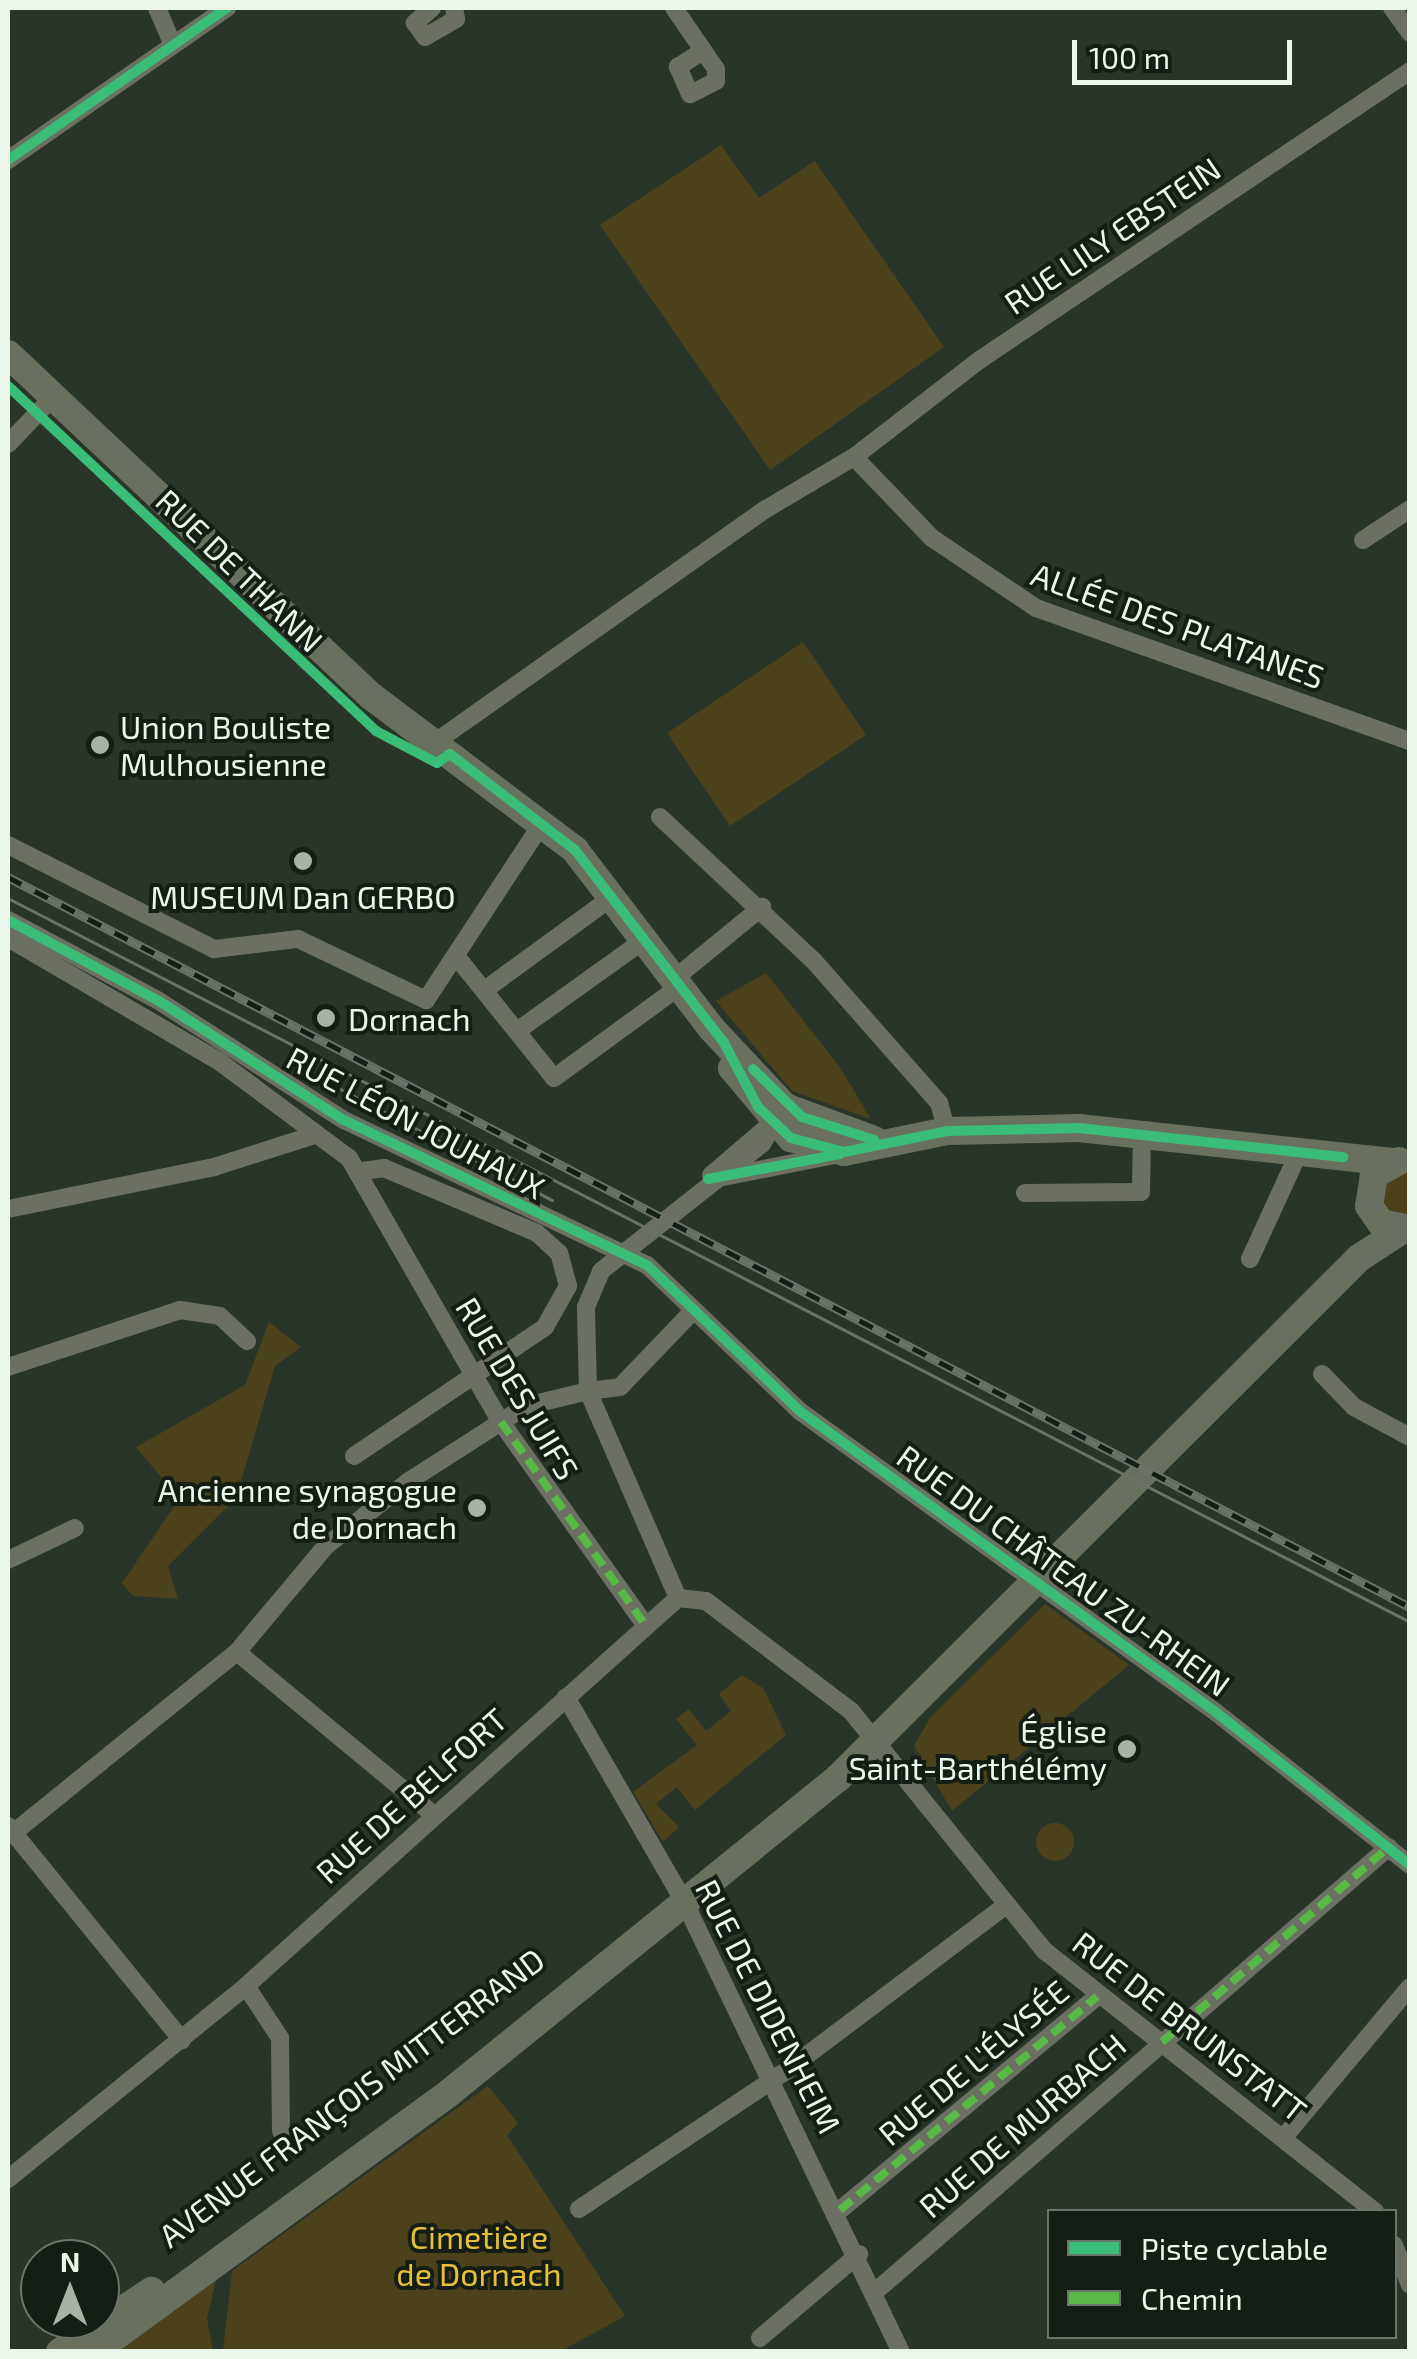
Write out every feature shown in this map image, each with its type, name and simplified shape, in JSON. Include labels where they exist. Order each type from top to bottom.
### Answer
[{"type":"main road","name":"RUE DE THANN","points":[[8,354],[371,696],[543,822],[611,898],[778,1115]]},
{"type":"main road","points":[[778,1115],[874,1140]]},
{"type":"main road","points":[[778,1115],[815,1148],[844,1152],[874,1140],[947,1131],[1142,1131],[1400,1162]]},
{"type":"main road","points":[[1344,1157],[1370,1205],[1406,1230]]},
{"type":"main road","name":"AVENUE FRANÇOIS MITTERRAND","points":[[1358,1258],[1370,1205],[1400,1162]]},
{"type":"main road","name":"AVENUE FRANÇOIS MITTERRAND","points":[[94,2352],[449,2093],[664,1927],[684,1901],[879,1740],[1358,1258],[1406,1230]]},
{"type":"main road","name":"AVENUE FRANÇOIS MITTERRAND","points":[[60,2352],[651,1913],[684,1901]]},
{"type":"street","points":[[157,8],[173,44]]},
{"type":"street","points":[[8,160],[228,8]]},
{"type":"street","points":[[432,8],[414,22],[424,37],[456,19],[454,8]]},
{"type":"street","points":[[674,8],[703,51]]},
{"type":"street","points":[[1392,8],[1410,32]]},
{"type":"street","name":"RUE LILY EBSTEIN","points":[[854,457],[981,359],[1410,71]]},
{"type":"street","points":[[8,444],[53,397]]},
{"type":"street","points":[[434,743],[766,508],[854,457]]},
{"type":"street","name":"ALLÉE DES PLATANES","points":[[854,457],[932,538],[1001,590],[1410,741]]},
{"type":"street","points":[[1362,540],[1410,509]]},
{"type":"street","points":[[660,817],[762,907],[939,1103],[947,1131]]},
{"type":"street","points":[[8,846],[204,946],[239,952],[308,942],[426,1000],[543,822]]},
{"type":"street","points":[[486,989],[611,898]]},
{"type":"street","points":[[456,956],[554,1078],[677,983],[762,907]]},
{"type":"street","name":"RUE LÉON JOUHAUX","points":[[8,920],[160,1001],[344,1120],[632,1255],[691,1312]]},
{"type":"street","name":"RUE DES JUIFS","points":[[8,938],[220,1062],[357,1172],[480,1377],[501,1422],[645,1624]]},
{"type":"street","points":[[517,1031],[644,940]]},
{"type":"street","points":[[678,1598],[588,1390],[594,1283],[708,1179],[762,1144],[778,1115]]},
{"type":"street","points":[[1025,1193],[1140,1192],[1142,1131]]},
{"type":"street","points":[[8,1209],[214,1167],[315,1135]]},
{"type":"street","points":[[1250,1259],[1300,1150]]},
{"type":"street","points":[[708,1179],[844,1152]]},
{"type":"street","points":[[354,1456],[480,1377],[554,1317],[568,1286],[559,1253],[538,1232],[384,1168],[357,1172]]},
{"type":"street","points":[[8,1367],[180,1310],[220,1316],[248,1342]]},
{"type":"street","points":[[182,2040],[12,1843],[237,1652],[326,1546],[526,1406],[588,1390],[620,1387],[691,1312]]},
{"type":"street","name":"RUE DU CHÂTEAU ZU-RHEIN","points":[[691,1312],[801,1412],[1063,1600],[1410,1865]]},
{"type":"street","points":[[1322,1374],[1354,1406],[1410,1437]]},
{"type":"street","points":[[8,1560],[75,1528]]},
{"type":"street","name":"RUE DE BRUNSTATT","points":[[678,1598],[706,1600],[879,1740],[1006,1906],[1097,1997],[1162,2042],[1371,2209]]},
{"type":"street","name":"RUE DE BELFORT","points":[[8,2179],[246,1986],[433,1814],[678,1598]]},
{"type":"street","points":[[237,1652],[433,1814]]},
{"type":"street","name":"RUE DE DIDENHEIM","points":[[566,1697],[684,1901],[840,2210],[901,2352]]},
{"type":"street","name":"RUE DE MURBACH","points":[[876,2291],[1389,1848]]},
{"type":"street","points":[[580,2209],[770,2078],[1006,1906]]},
{"type":"street","points":[[246,1986],[280,2038],[280,2131]]},
{"type":"street","points":[[1284,2138],[1410,1986]]},
{"type":"street","name":"RUE DE L'ÉLYSÉE","points":[[840,2210],[1097,1997]]},
{"type":"street","points":[[1397,2252],[1410,2285]]},
{"type":"street","points":[[760,2338],[859,2254]]},
{"type":"green space","points":[[721,145],[759,198],[815,161],[944,347],[770,470],[600,225]]},
{"type":"green space","points":[[803,642],[866,735],[730,826],[667,733]]},
{"type":"green space","points":[[766,973],[839,1066],[871,1119],[792,1091],[716,1001]]},
{"type":"green space","points":[[1401,1170],[1409,1172],[1409,1216],[1386,1214],[1378,1182]]},
{"type":"green space","points":[[269,1322],[301,1347],[275,1366],[236,1498],[168,1566],[178,1599],[133,1596],[122,1583],[179,1499],[136,1447],[245,1385]]},
{"type":"green space","points":[[1045,1604],[1129,1665],[952,1811],[914,1746],[930,1718]]},
{"type":"green space","points":[[742,1675],[763,1688],[786,1735],[695,1810],[677,1787],[656,1804],[679,1827],[663,1842],[633,1792],[697,1745],[676,1719],[689,1709],[706,1731],[731,1711],[719,1694]]},
{"type":"green space","points":[[1055,1823],[1068,1829],[1074,1842],[1068,1855],[1055,1861],[1042,1855],[1036,1842],[1042,1829]]},
{"type":"green space","name":"Cimetière de Dornach","points":[[488,2086],[518,2123],[507,2135],[625,2316],[561,2351],[223,2351],[232,2271]]},
{"type":"green space","points":[[216,2280],[207,2318],[213,2351],[119,2351]]},
{"type":"tram line","points":[[8,898],[1410,1622]]},
{"type":"tram line","points":[[335,1086],[552,1200]]},
{"type":"railway","points":[[8,877],[1410,1607]]},
{"type":"marked path","points":[[501,1422],[645,1625]]},
{"type":"marked path","points":[[1162,2042],[1389,1847]]},
{"type":"marked path","points":[[840,2210],[1097,1997]]},
{"type":"cycle path","points":[[8,160],[227,8]]},
{"type":"cycle path","points":[[8,386],[376,731],[437,763],[450,754],[575,850],[724,1043],[758,1107],[791,1138],[844,1152],[947,1131],[1079,1128],[1343,1157]]},
{"type":"cycle path","points":[[8,920],[159,1001],[344,1120],[647,1265],[801,1412],[1213,1710],[1410,1865]]},
{"type":"cycle path","points":[[753,1069],[802,1117],[874,1140]]},
{"type":"cycle path","points":[[708,1179],[840,1154]]},
{"type":"place","name":"Union Bouliste Mulhousienne","points":[[100,745]]},
{"type":"place","name":"MUSEUM Dan GERBO","points":[[303,861]]},
{"type":"place","name":"Dornach","points":[[326,1018]]},
{"type":"place","name":"Ancienne synagogue de Dornach","points":[[477,1508]]},
{"type":"place","name":"Église Saint-Barthélémy","points":[[1127,1749]]}]
